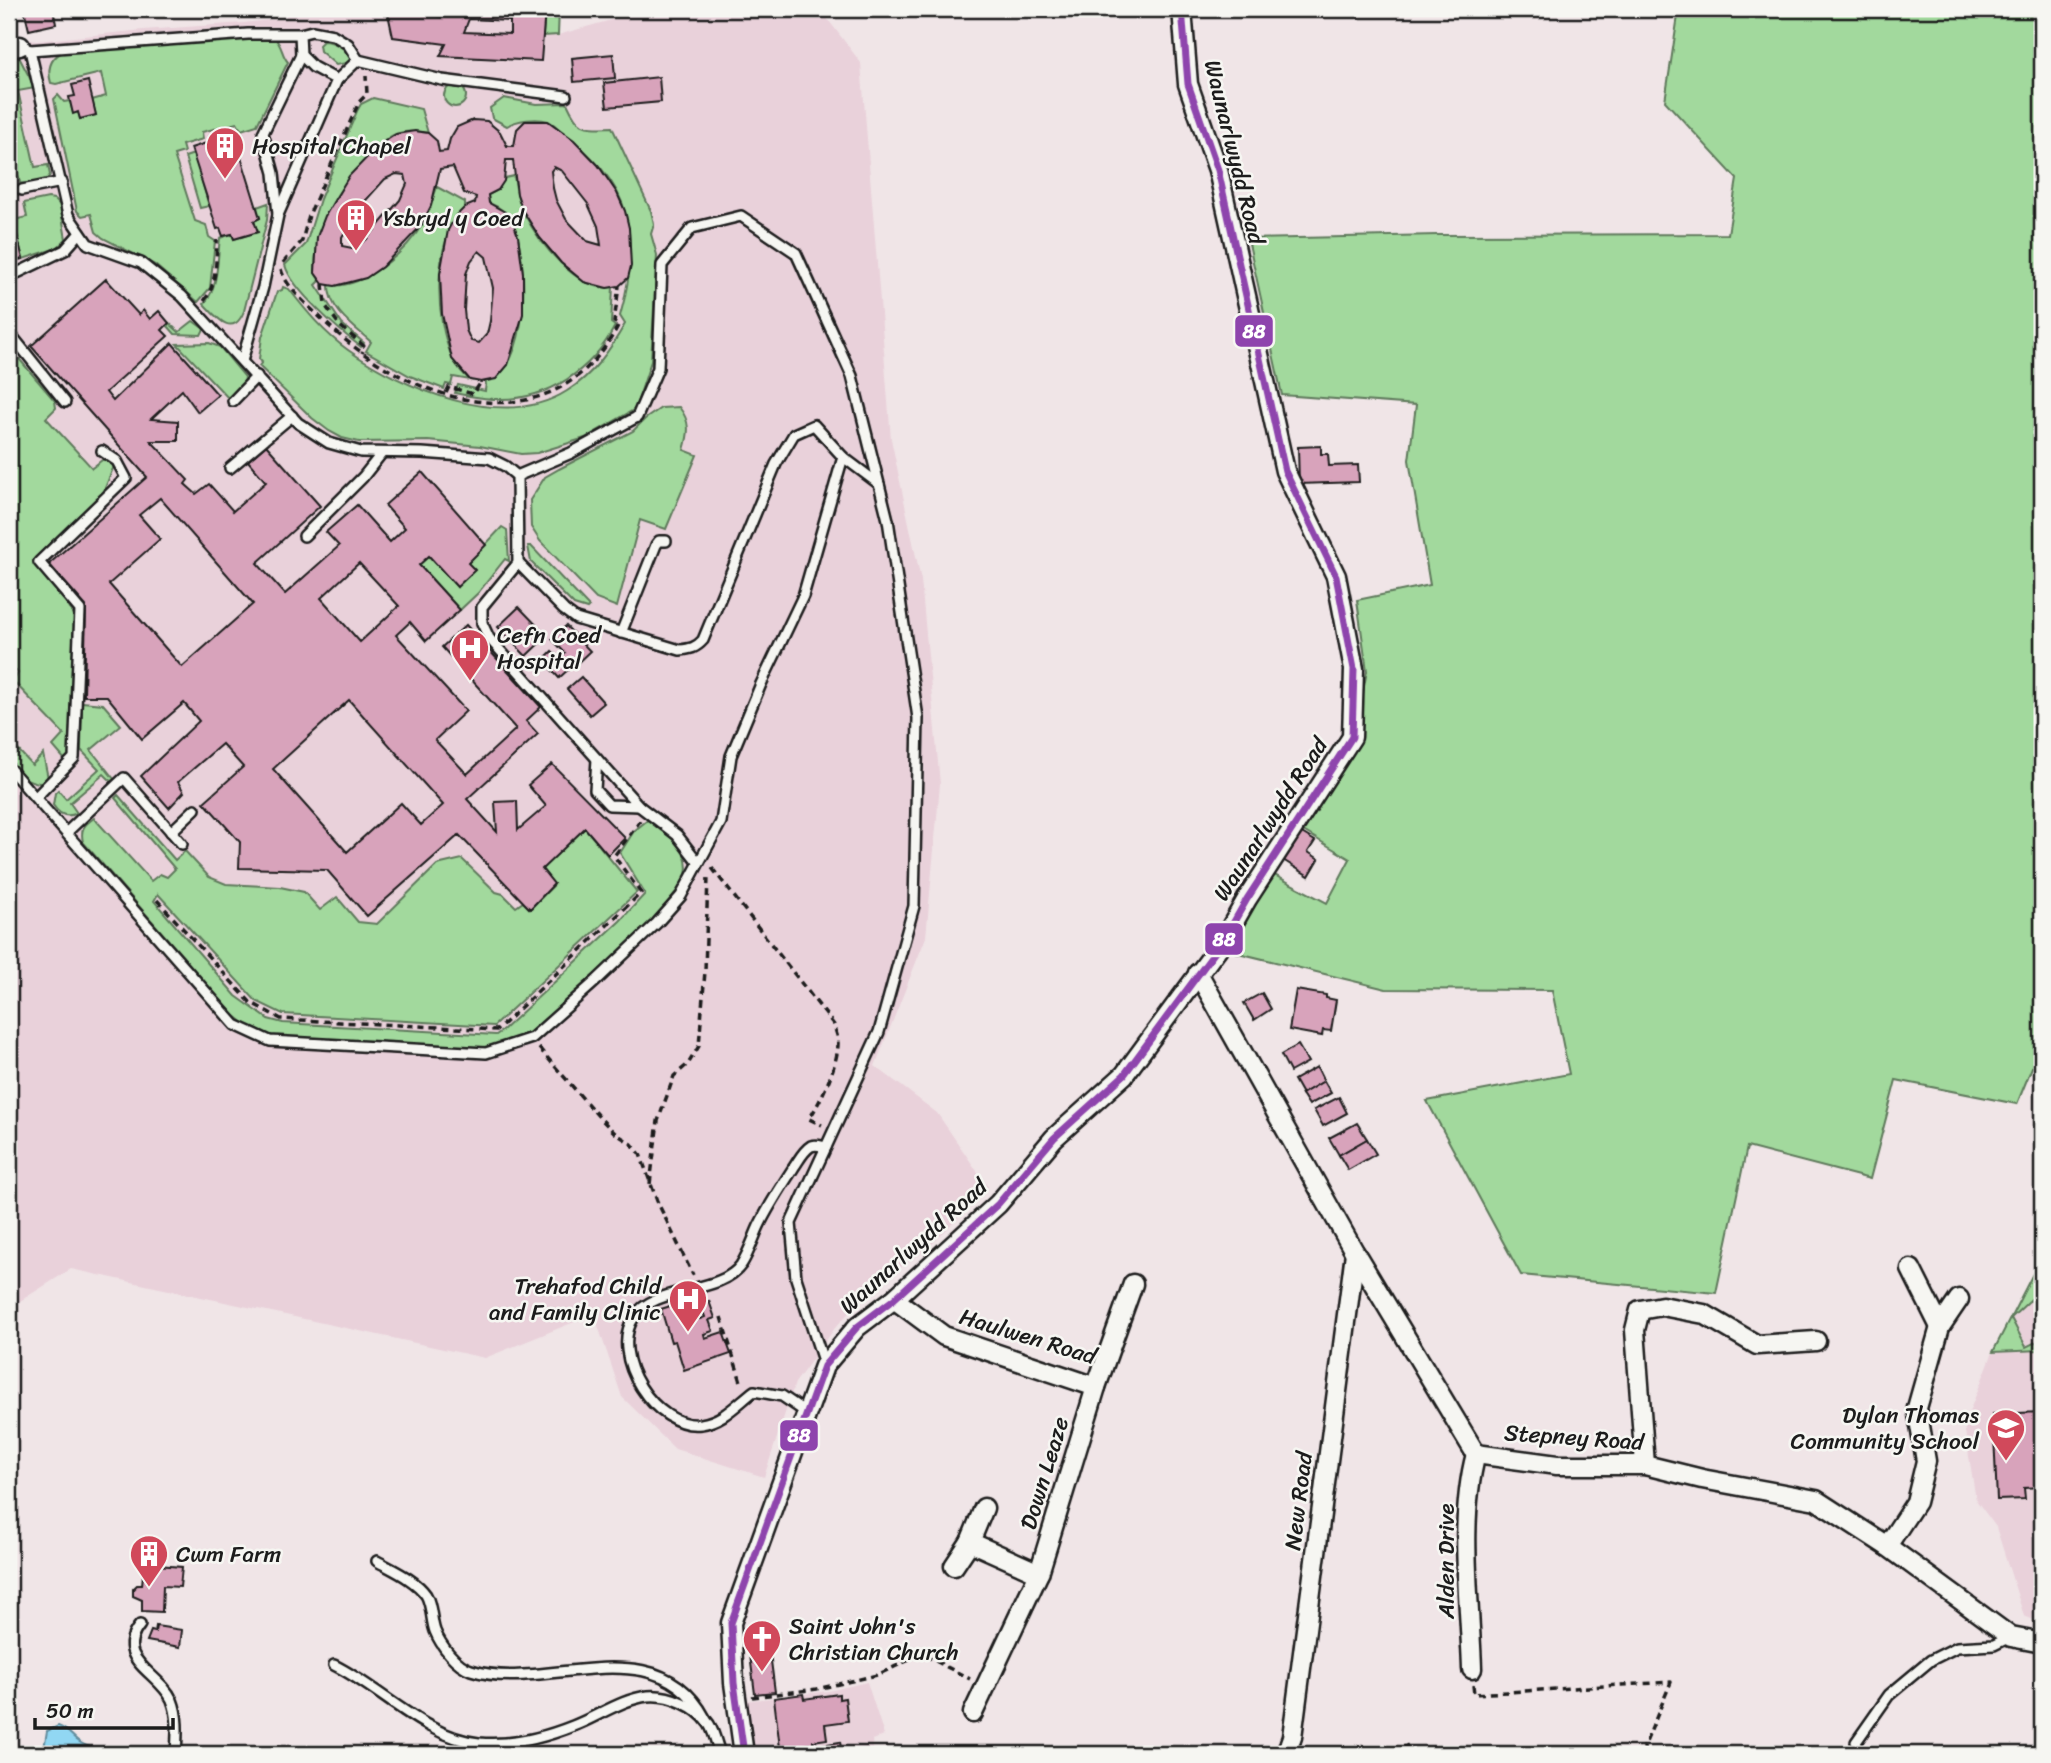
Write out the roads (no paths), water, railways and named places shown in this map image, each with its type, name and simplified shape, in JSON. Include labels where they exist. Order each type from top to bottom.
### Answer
[{"type":"street","name":"Waunarlwydd Road","points":[[744,1754],[736,1699],[731,1623],[824,1366],[858,1327],[894,1299],[998,1204],[1054,1138],[1124,1074],[1223,940],[1352,737],[1354,668],[1336,576],[1285,471],[1218,170],[1188,84],[1182,9]]},
{"type":"street","name":"Stepney Road","points":[[1198,973],[1355,1253],[1476,1454],[1557,1465],[1645,1465],[1702,1479],[1816,1500],[1887,1546],[2011,1636]]},
{"type":"street","name":"New Road","points":[[1286,1754],[1294,1723],[1355,1253]]},
{"type":"street","points":[[1911,1269],[1940,1327]]},
{"type":"street","name":"Haulwen Road","points":[[894,1299],[944,1336],[1096,1387],[1133,1284]]},
{"type":"street","points":[[1887,1546],[1916,1502],[1926,1461],[1917,1408],[1940,1327],[1959,1299]]},
{"type":"street","points":[[1645,1465],[1635,1330],[1640,1310],[1662,1306],[1704,1314],[1757,1345],[1816,1341]]},
{"type":"street","name":"Down Leaze","points":[[973,1713],[1039,1573],[1096,1387]]},
{"type":"street","name":"Alden Drive","points":[[1472,1669],[1467,1534],[1471,1471],[1476,1454]]},
{"type":"street","name":"Down Leaze","points":[[954,1566],[970,1542],[984,1508]]},
{"type":"street","name":"Down Leaze","points":[[970,1542],[1039,1573]]},
{"type":"street","points":[[2011,1636],[2042,1643]]},
{"type":"lane","points":[[566,96],[442,80],[358,60],[348,44],[333,35],[312,31],[300,34],[248,34],[20,48],[62,182],[68,215],[88,244],[141,263],[183,296],[292,416],[310,432],[329,443],[361,452],[489,458],[517,476],[518,563],[482,607],[482,623],[489,638],[643,809],[677,835],[698,862]]},
{"type":"lane","points":[[278,215],[274,173],[263,133],[301,55],[300,34]]},
{"type":"lane","points":[[301,55],[313,67],[337,80]]},
{"type":"lane","points":[[242,361],[278,215],[337,80],[358,60]]},
{"type":"lane","points":[[22,190],[62,182]]},
{"type":"lane","points":[[517,476],[571,453],[637,417],[658,368],[662,265],[692,228],[741,216],[796,253],[852,376],[888,520],[918,718],[914,906],[879,1032],[791,1223],[796,1278],[824,1366]]},
{"type":"lane","points":[[9,277],[65,250],[80,233]]},
{"type":"lane","points":[[9,332],[65,402]]},
{"type":"lane","points":[[233,401],[257,376]]},
{"type":"lane","points":[[230,468],[292,416]]},
{"type":"lane","points":[[518,563],[576,619],[680,650],[698,646],[703,640],[776,464],[794,434],[814,425],[843,457],[879,484]]},
{"type":"lane","points":[[36,797],[74,758],[80,610],[39,562],[126,478],[117,461],[102,451]]},
{"type":"lane","points":[[304,536],[363,477],[382,453]]},
{"type":"lane","points":[[9,768],[234,1025],[270,1041],[486,1053],[532,1038],[657,922],[681,896],[721,822],[731,756],[761,684],[803,596],[843,457]]},
{"type":"lane","points":[[621,633],[656,545],[660,541],[666,541]]},
{"type":"lane","points":[[597,759],[595,790],[609,805],[643,809]]},
{"type":"lane","points":[[67,832],[124,778],[182,844]]},
{"type":"lane","points":[[172,832],[195,809]]},
{"type":"lane","points":[[807,1413],[782,1396],[754,1391],[717,1419],[700,1424],[681,1423],[648,1396],[637,1382],[628,1363],[626,1343],[634,1315],[648,1304],[730,1277],[741,1265],[775,1196],[803,1154],[811,1146],[818,1144],[826,1147]]},
{"type":"lane","points":[[377,1561],[418,1586],[427,1596],[436,1632],[454,1658],[468,1669],[488,1674],[516,1674],[624,1667],[666,1679],[687,1693],[698,1705],[720,1754]]},
{"type":"lane","points":[[140,1625],[130,1644],[141,1666],[171,1698],[178,1733],[176,1754]]},
{"type":"lane","points":[[1856,1742],[1889,1695],[1931,1660],[1957,1647],[1994,1645],[2011,1636]]},
{"type":"lane","points":[[334,1665],[358,1677],[424,1723],[451,1736],[478,1743],[520,1742],[539,1737],[647,1696],[666,1697],[682,1702],[708,1724]]},
{"type":"water","points":[[58,1726],[81,1743],[109,1754],[43,1754],[47,1731]]},
{"type":"place","name":"Hospital Chapel","points":[[225,180]]},
{"type":"place","name":"Ysbryd y Coed","points":[[356,252]]},
{"type":"place","name":"Cefn Coed Hospital","points":[[470,682]]},
{"type":"place","name":"Trehafod Child and Family Clinic","points":[[688,1333]]},
{"type":"place","name":"Dylan Thomas Community School","points":[[2006,1462]]},
{"type":"place","name":"Cwm Farm","points":[[149,1588]]},
{"type":"place","name":"Saint John's Christian Church","points":[[762,1673]]}]
